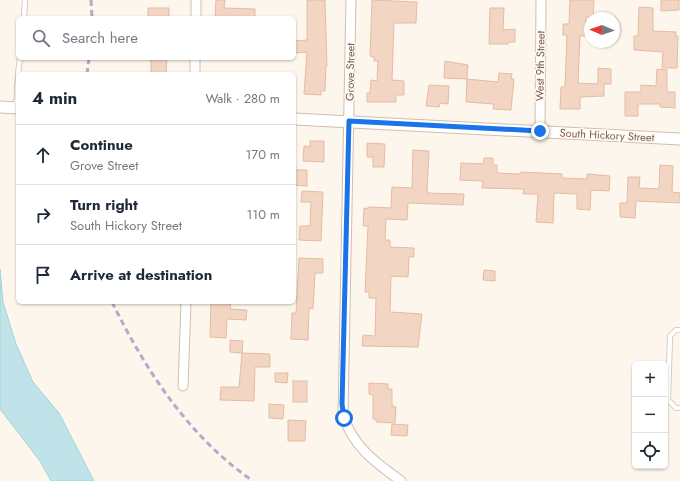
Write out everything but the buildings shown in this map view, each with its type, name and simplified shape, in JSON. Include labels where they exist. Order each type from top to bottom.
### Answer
[{"type":"street","points":[[196,0],[196,16]]},
{"type":"street","name":"Grove Street","points":[[351,0],[343,414],[350,433],[366,454],[401,481]]},
{"type":"street","name":"West 9th Street","points":[[540,131],[541,0]]},
{"type":"street","points":[[195,60],[195,72]]},
{"type":"street","points":[[0,107],[16,108]]},
{"type":"street","name":"South Hickory Street","points":[[296,120],[349,121],[680,139]]},
{"type":"street","points":[[183,386],[186,304]]},
{"type":"lane","points":[[24,16],[25,0]]},
{"type":"lane","points":[[18,72],[20,60]]},
{"type":"lane","points":[[680,330],[676,330],[670,336],[668,400],[676,408],[680,408]]},
{"type":"water","points":[[0,269],[3,302],[16,344],[33,382],[59,413],[94,481],[51,481],[40,461],[0,409]]},
{"type":"railway","points":[[91,0],[92,16]]},
{"type":"railway","points":[[87,72],[89,60]]},
{"type":"railway","points":[[113,304],[139,353],[171,401],[209,444],[230,464],[253,481]]},
{"type":"route","points":[[344,418],[342,404],[349,121],[540,131]]}]
